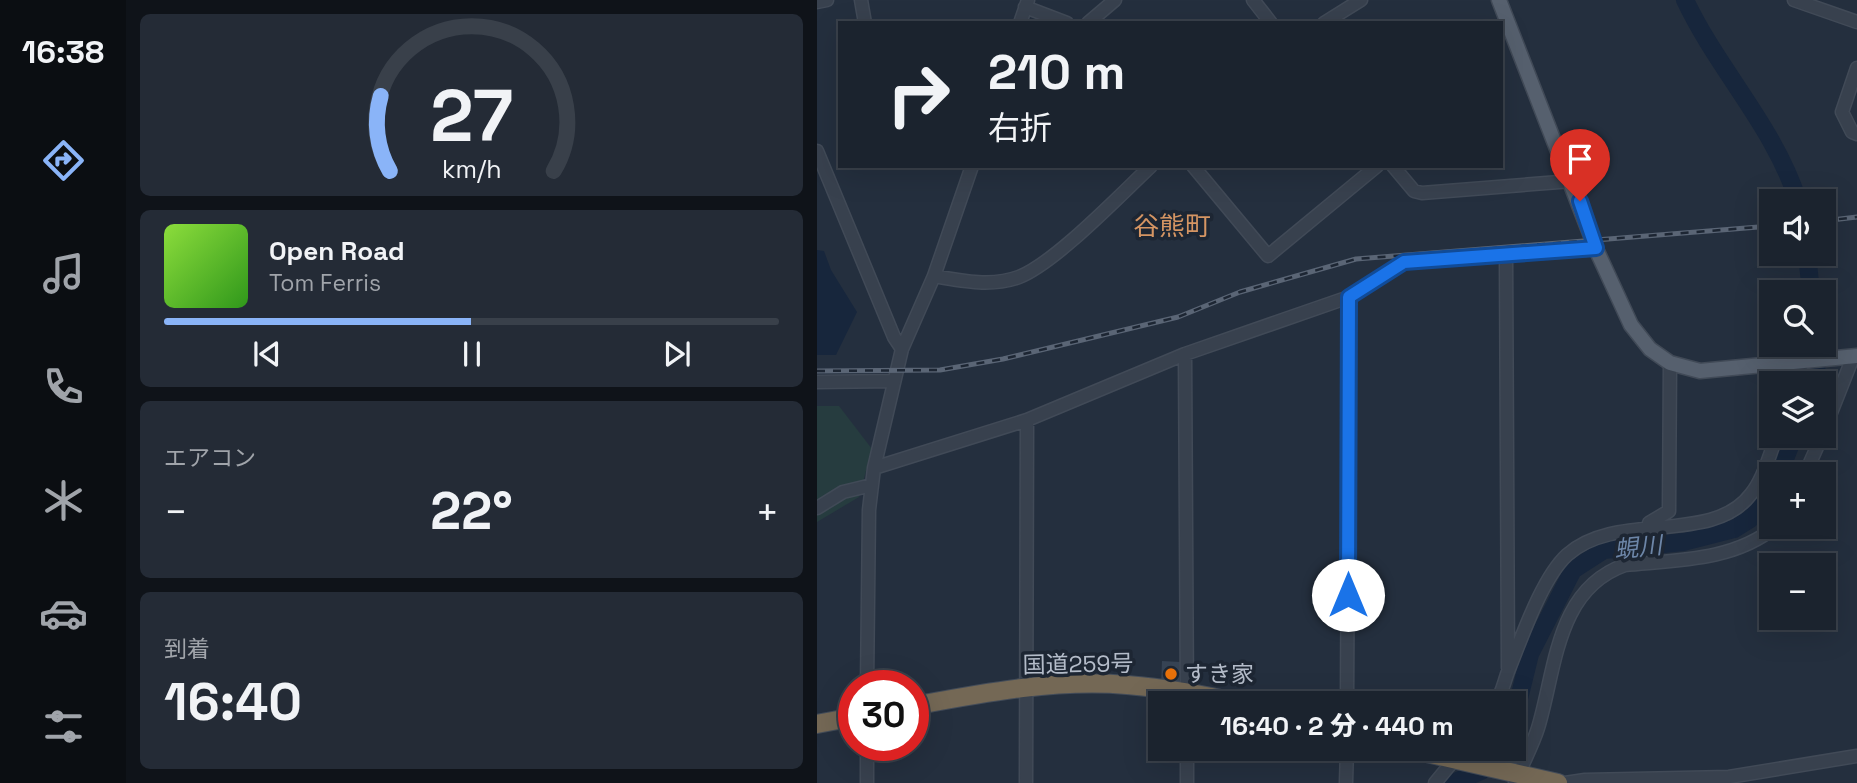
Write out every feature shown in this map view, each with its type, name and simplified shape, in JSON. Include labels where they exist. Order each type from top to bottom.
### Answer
[{"type":"highway","name":"国道259号","points":[[929,703],[1026,688],[1124,685],[1153,691]]},
{"type":"highway","points":[[817,724],[838,721]]},
{"type":"highway","points":[[1474,761],[1517,778],[1558,783]]},
{"type":"main road","points":[[1499,0],[1596,248],[1631,325],[1650,349],[1670,363],[1700,372],[1855,357]]},
{"type":"street","points":[[817,2],[827,0]]},
{"type":"street","points":[[861,0],[865,21]]},
{"type":"street","points":[[1090,21],[1115,0]]},
{"type":"street","points":[[1253,0],[1269,21]]},
{"type":"street","points":[[1327,21],[1361,0]]},
{"type":"street","points":[[1794,0],[1857,22]]},
{"type":"street","points":[[1021,21],[1027,4],[1063,21]]},
{"type":"street","points":[[1857,68],[1842,112],[1852,132],[1857,134]]},
{"type":"street","points":[[817,154],[894,337],[902,349]]},
{"type":"street","points":[[867,670],[869,510],[874,468],[902,349],[934,276],[971,168]]},
{"type":"street","points":[[934,276],[967,282],[996,282],[1029,272],[1053,256],[1149,168]]},
{"type":"street","points":[[1195,168],[1268,256],[1375,168]]},
{"type":"street","points":[[1395,168],[1414,191],[1422,193],[1572,181]]},
{"type":"street","points":[[874,468],[1027,420],[1185,354],[1349,297],[1404,262],[1596,248]]},
{"type":"street","points":[[1506,255],[1508,672]]},
{"type":"street","points":[[1347,691],[1349,297]]},
{"type":"street","points":[[1185,354],[1187,691]]},
{"type":"street","points":[[1836,403],[1855,357]]},
{"type":"street","points":[[1503,691],[1508,672],[1551,576],[1566,556],[1588,540],[1632,529],[1662,518],[1669,511],[1670,363]]},
{"type":"street","points":[[1799,371],[1802,363]]},
{"type":"street","points":[[817,382],[894,381]]},
{"type":"street","points":[[1026,783],[1027,420]]},
{"type":"street","points":[[1632,529],[1689,523],[1733,510],[1749,497],[1759,482],[1772,448]]},
{"type":"street","points":[[817,508],[843,492],[872,485]]},
{"type":"street","points":[[1517,778],[1538,728],[1561,635],[1583,592],[1611,570],[1625,565],[1722,553],[1759,537]]},
{"type":"street","points":[[1565,783],[1585,779],[1728,780],[1857,756]]},
{"type":"street","points":[[867,761],[867,783]]},
{"type":"street","points":[[1187,761],[1187,783]]},
{"type":"street","points":[[1346,783],[1347,761]]},
{"type":"street","points":[[1435,783],[1455,761]]},
{"type":"green space","points":[[817,406],[839,406],[872,449],[859,497],[817,522]]},
{"type":"water","points":[[817,250],[824,251],[831,270],[857,312],[836,355],[817,355]]},
{"type":"building","name":"すき家","points":[[1162,661],[1180,662],[1179,687],[1161,686]]},
{"type":"waterway","name":"蜆川","points":[[1685,0],[1698,26],[1775,148],[1794,189]]},
{"type":"waterway","name":"蜆川","points":[[1808,266],[1810,280]]},
{"type":"waterway","name":"蜆川","points":[[1816,371],[1817,357]]},
{"type":"waterway","name":"蜆川","points":[[1784,462],[1789,448]]},
{"type":"waterway","name":"蜆川","points":[[1521,691],[1530,654],[1573,570],[1604,550],[1683,542],[1734,529],[1750,519],[1759,507]]},
{"type":"waterway","name":"蜆川","points":[[1453,783],[1481,771],[1490,761]]},
{"type":"railway","points":[[1836,219],[1857,217]]},
{"type":"railway","points":[[817,371],[940,370],[1003,359],[1178,317],[1240,292],[1356,259],[1759,227]]},
{"type":"place","name":"すき家","points":[[1171,674]]},
{"type":"district","name":"谷熊町","points":[[1172,226]]},
{"type":"route","points":[[1348,595],[1349,297],[1404,262],[1596,248],[1580,201]]}]
